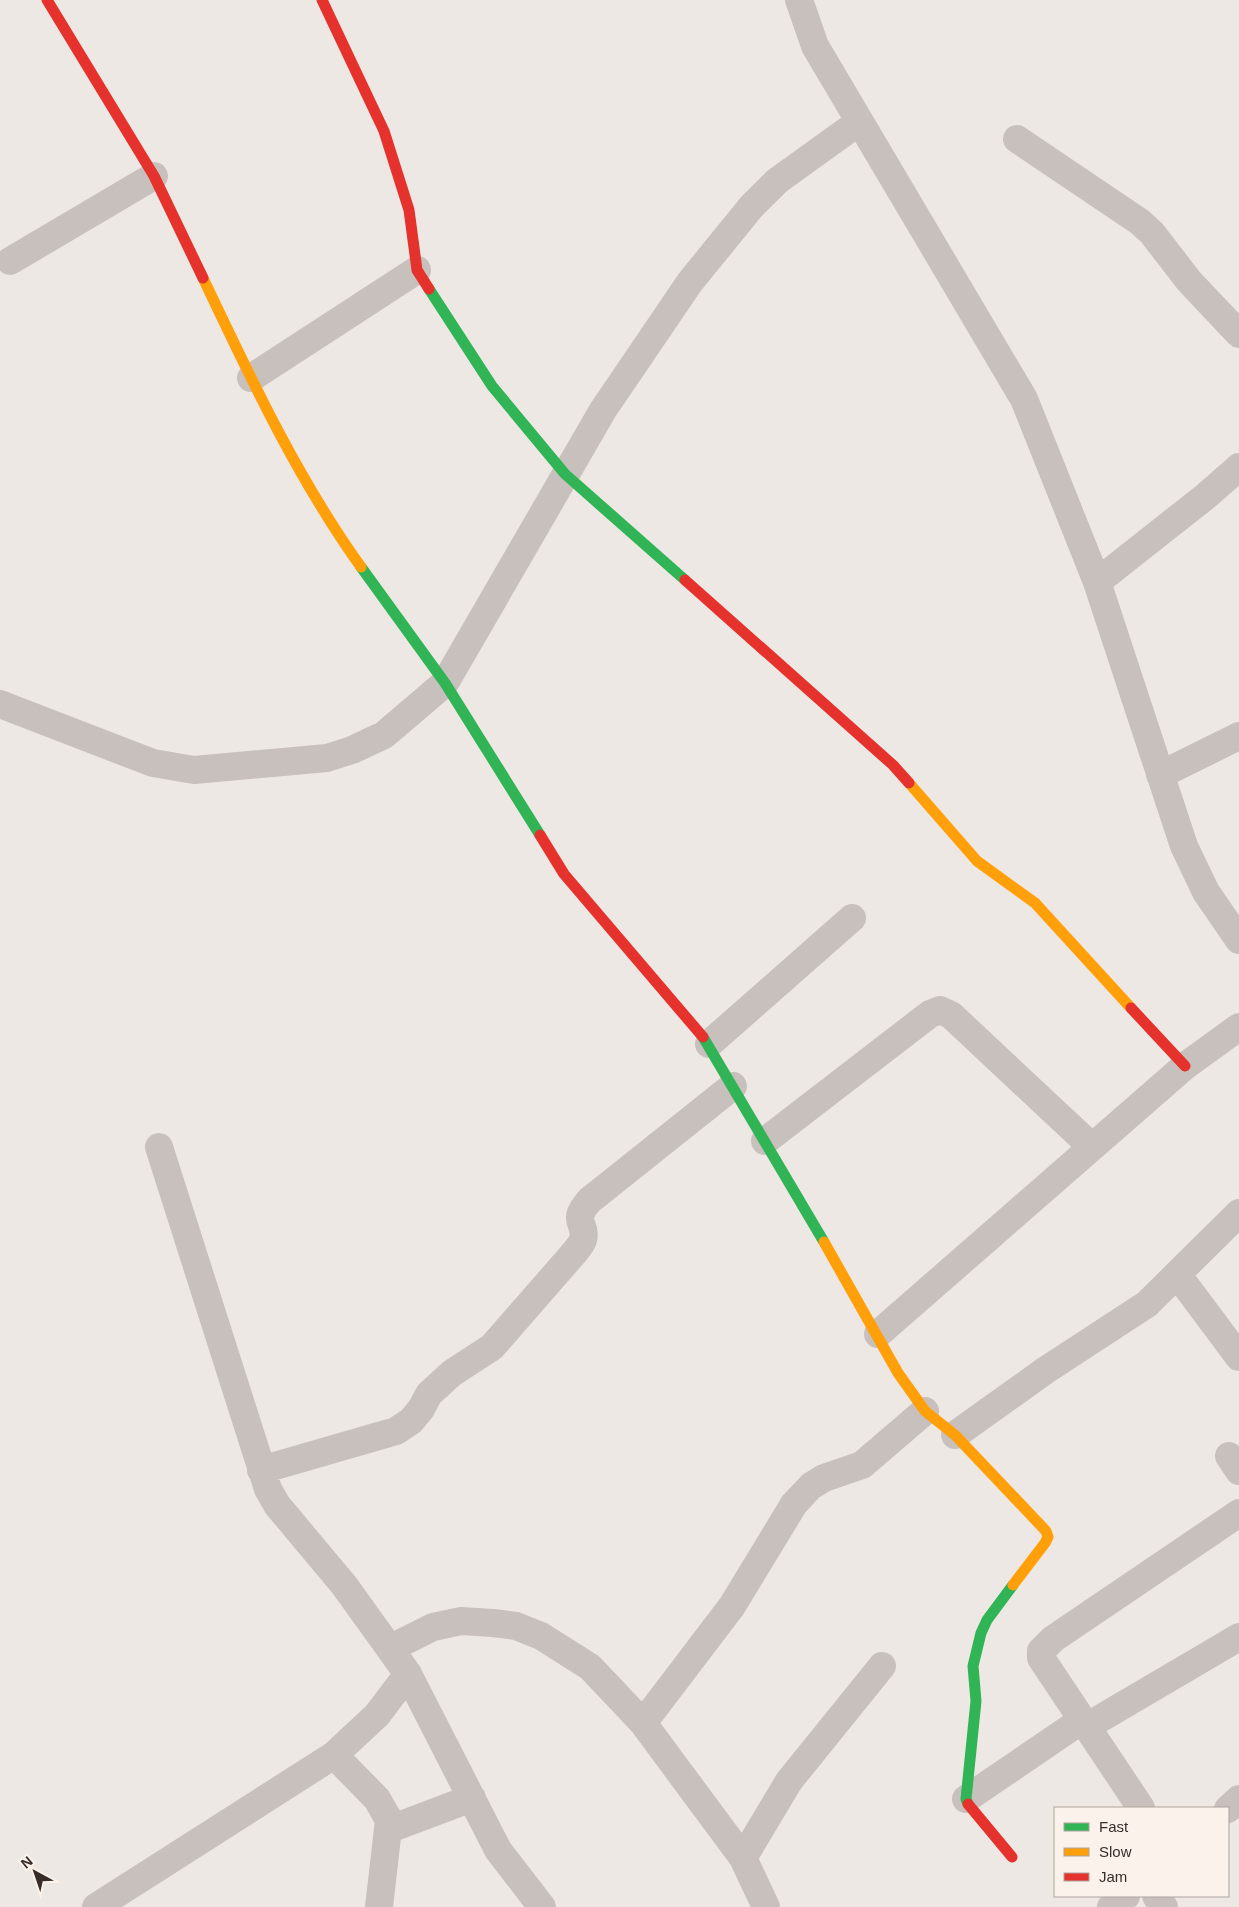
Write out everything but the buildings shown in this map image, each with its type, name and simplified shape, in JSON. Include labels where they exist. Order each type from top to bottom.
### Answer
[{"type":"street","points":[[47,0],[154,176],[251,378],[329,522],[445,683],[564,874],[708,1044],[878,1334],[898,1374],[925,1411],[955,1435],[1043,1527],[1048,1537],[987,1620],[980,1634],[973,1666],[976,1702],[966,1799],[969,1807],[1012,1857]]},
{"type":"street","points":[[322,0],[384,131],[409,210],[418,270],[492,386],[565,474],[892,765],[977,861],[1035,903],[1184,1066]]},
{"type":"street","points":[[799,0],[815,46],[1024,400],[1097,582],[1184,846],[1206,892],[1239,940]]},
{"type":"street","points":[[0,704],[154,763],[194,770],[327,758],[352,750],[384,735],[445,683],[604,410],[690,282],[751,207],[777,180],[859,122]]},
{"type":"street","points":[[1017,140],[1140,222],[1152,233],[1189,281],[1239,334]]},
{"type":"street","points":[[10,261],[154,176]]},
{"type":"street","points":[[251,378],[418,270]]},
{"type":"street","points":[[1097,582],[1206,496],[1239,467]]},
{"type":"street","points":[[1160,775],[1239,736]]},
{"type":"street","points":[[708,1044],[852,918]]},
{"type":"street","points":[[765,1141],[930,1014],[940,1010],[951,1014],[1092,1147]]},
{"type":"street","points":[[878,1334],[1184,1066],[1239,1027]]},
{"type":"street","points":[[261,1470],[396,1431],[411,1421],[421,1409],[429,1394],[452,1373],[492,1347],[574,1253],[582,1242],[584,1234],[578,1217],[581,1210],[590,1200],[734,1086]]},
{"type":"street","points":[[159,1147],[261,1470],[277,1505],[344,1585],[391,1648],[408,1674],[498,1850],[542,1907]]},
{"type":"street","points":[[955,1435],[1046,1370],[1146,1304],[1239,1213]]},
{"type":"street","points":[[1176,1274],[1239,1357]]},
{"type":"street","points":[[643,1723],[732,1606],[794,1504],[810,1486],[824,1478],[862,1465],[925,1411]]},
{"type":"street","points":[[1140,1807],[1041,1658],[1041,1651],[1053,1639],[1239,1513]]},
{"type":"street","points":[[391,1648],[433,1627],[462,1621],[516,1626],[541,1636],[590,1667],[643,1723],[743,1858],[756,1901]]},
{"type":"street","points":[[966,1799],[1084,1723],[1239,1637]]},
{"type":"street","points":[[743,1858],[788,1780],[882,1666]]},
{"type":"street","points":[[96,1907],[334,1756],[377,1715],[408,1674]]},
{"type":"street","points":[[334,1756],[384,1808],[390,1829],[379,1907]]},
{"type":"street","points":[[390,1829],[472,1798]]},
{"type":"street","points":[[1229,1808],[1239,1799]]},
{"type":"street","points":[[1111,1907],[1125,1897]]},
{"type":"traffic: fast","points":[[429,289],[492,386],[565,474],[685,580]]},
{"type":"traffic: fast","points":[[361,567],[445,683],[540,835]]},
{"type":"traffic: fast","points":[[703,1037],[824,1242]]},
{"type":"traffic: fast","points":[[968,1804],[966,1799],[976,1701],[973,1666],[981,1633],[987,1620],[1013,1585]]},
{"type":"traffic: slow","points":[[203,278],[295,463],[361,567]]},
{"type":"traffic: slow","points":[[909,783],[977,861],[1035,903],[1131,1008]]},
{"type":"traffic: slow","points":[[824,1242],[898,1373],[925,1411],[955,1435],[1046,1531],[1048,1537],[1045,1543],[1013,1585]]},
{"type":"traffic: jam","points":[[47,0],[154,176],[203,278]]},
{"type":"traffic: jam","points":[[322,0],[384,131],[409,210],[417,270],[429,289]]},
{"type":"traffic: jam","points":[[685,580],[893,765],[909,783]]},
{"type":"traffic: jam","points":[[540,835],[564,874],[703,1037]]},
{"type":"traffic: jam","points":[[1131,1008],[1185,1066]]},
{"type":"traffic: jam","points":[[968,1804],[1012,1857]]}]
